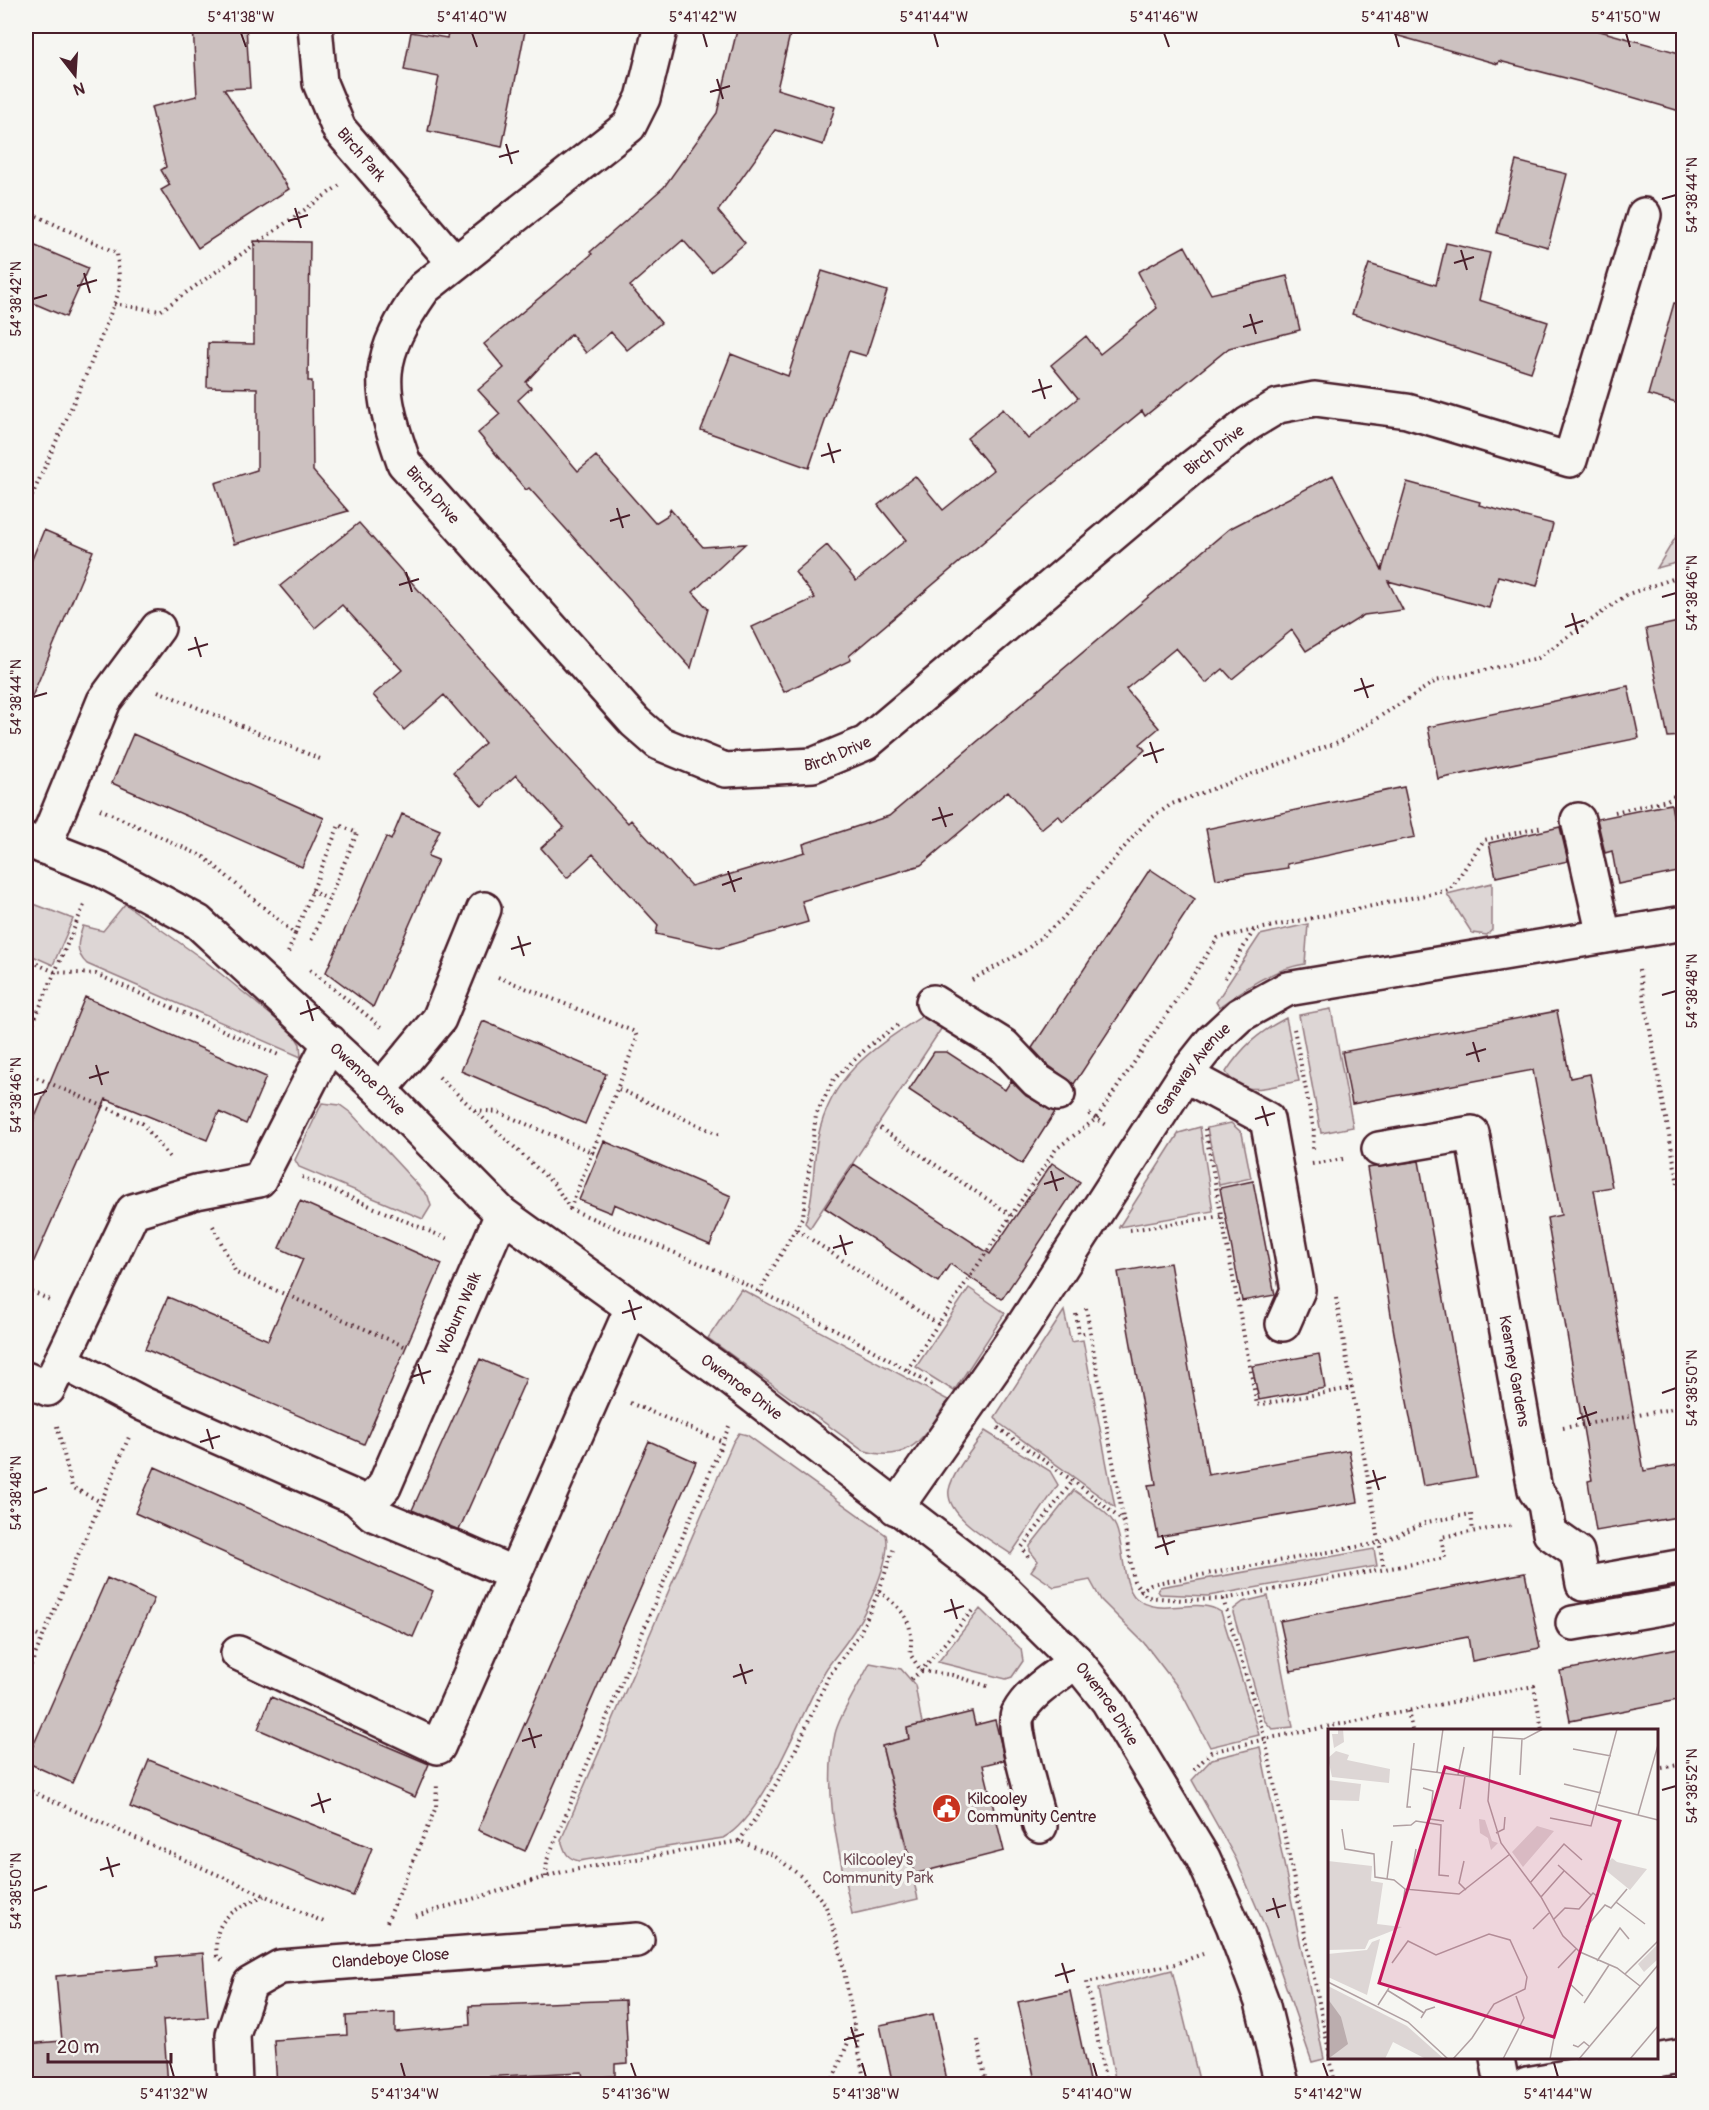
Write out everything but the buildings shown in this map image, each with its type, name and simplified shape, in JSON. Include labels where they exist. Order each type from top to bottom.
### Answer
[{"type":"street","name":"Birch Park","points":[[315,26],[320,83],[339,129],[454,262]]},
{"type":"street","name":"Birch Drive","points":[[661,26],[643,98],[629,126],[424,288],[403,318],[388,348],[383,379],[387,416],[404,463],[635,723],[659,743],[725,770],[813,765],[866,743],[1190,468],[1248,424],[1278,406],[1315,399],[1407,411],[1570,460],[1644,215]]},
{"type":"street","points":[[35,843],[66,793],[104,701],[158,628]]},
{"type":"street","points":[[1578,820],[1618,934]]},
{"type":"street","name":"Owenroe Drive","points":[[35,843],[100,869],[198,922],[269,987],[322,1056],[380,1090],[502,1214],[744,1390],[999,1585],[1076,1661],[1108,1701],[1203,1858],[1262,2002],[1282,2085]]},
{"type":"street","points":[[380,1090],[440,1019],[484,909]]},
{"type":"street","name":"Ganaway Avenue","points":[[901,1512],[1185,1075],[1212,1041],[1240,1015],[1287,989],[1683,923]]},
{"type":"street","points":[[933,1002],[1004,1046],[1036,1080],[1058,1094]]},
{"type":"street","points":[[322,1056],[260,1180],[196,1192],[133,1211],[45,1377],[143,1404],[356,1498],[373,1514],[514,1574]]},
{"type":"street","points":[[1185,1075],[1267,1119],[1298,1290],[1283,1324]]},
{"type":"street","name":"Kearney Gardens","points":[[1379,1149],[1472,1133],[1535,1490],[1545,1504],[1550,1533],[1577,1552],[1582,1584],[1683,1566]]},
{"type":"street","name":"Woburn Walk","points":[[365,1506],[384,1488],[502,1214]]},
{"type":"street","points":[[238,1653],[438,1747],[632,1308]]},
{"type":"street","points":[[1573,1623],[1683,1604]]},
{"type":"street","points":[[1040,1826],[1018,1737],[1017,1716],[1028,1700],[1076,1661]]},
{"type":"street","name":"Clandeboye Close","points":[[236,2085],[233,2035],[250,1984],[280,1967],[637,1940]]},
{"type":"street","points":[[1527,2085],[1572,2080],[1683,2056]]},
{"type":"street","points":[[1497,2059],[1502,2085]]},
{"type":"path","points":[[114,304],[160,311],[370,164]]},
{"type":"path","points":[[26,211],[117,253],[120,289],[89,368],[26,509]]},
{"type":"path","points":[[759,1292],[797,1230],[803,1216],[816,1115],[834,1079],[870,1045],[933,1002],[1026,950],[1062,919],[1147,821],[1172,804],[1341,741],[1436,681],[1538,658],[1628,594],[1683,575]]},
{"type":"path","points":[[120,679],[171,695],[320,759]]},
{"type":"path","points":[[907,1370],[1056,1149],[1096,1119],[1218,938],[1450,890],[1484,840],[1667,800],[1683,790]]},
{"type":"path","points":[[66,793],[204,857],[295,934]]},
{"type":"path","points":[[269,987],[288,952],[339,825],[357,833],[310,941]]},
{"type":"path","points":[[26,1039],[100,869]]},
{"type":"path","points":[[311,891],[328,899]]},
{"type":"path","points":[[1223,981],[1254,930]]},
{"type":"path","points":[[1618,934],[1683,1217]]},
{"type":"path","points":[[288,952],[297,960]]},
{"type":"path","points":[[26,959],[55,972],[96,974],[322,1056]]},
{"type":"path","points":[[462,962],[634,1032],[637,1038],[594,1153],[570,1209]]},
{"type":"path","points":[[306,967],[412,1052],[555,1185],[570,1209],[723,1273],[848,1336],[968,1406],[1073,1481],[1124,1522]]},
{"type":"path","points":[[26,1072],[142,1123],[196,1192],[236,1273],[404,1346]]},
{"type":"path","points":[[1185,1075],[1204,1121],[1257,1405],[1352,1388]]},
{"type":"path","points":[[619,1089],[722,1136]]},
{"type":"path","points":[[474,1110],[498,1112],[594,1153]]},
{"type":"path","points":[[880,1128],[1011,1215]]},
{"type":"path","points":[[268,1163],[443,1237]]},
{"type":"path","points":[[1086,1228],[1109,1233],[1222,1216]]},
{"type":"path","points":[[797,1230],[938,1324]]},
{"type":"path","points":[[1086,1308],[1134,1581],[1147,1597],[1183,1600],[1223,1599],[1445,1558],[1441,1537],[1548,1519]]},
{"type":"path","points":[[45,1377],[72,1487],[101,1502]]},
{"type":"path","points":[[596,1388],[723,1442]]},
{"type":"path","points":[[546,1877],[547,1860],[744,1390]]},
{"type":"path","points":[[26,1676],[143,1404]]},
{"type":"path","points":[[1525,1434],[1683,1407]]},
{"type":"path","points":[[911,1679],[921,1671],[965,1618],[1029,1559],[1022,1547],[1073,1481]]},
{"type":"path","points":[[739,1841],[760,1812],[795,1751],[830,1676],[860,1633],[879,1591],[901,1512]]},
{"type":"path","points":[[1140,1591],[1151,1584],[1379,1543],[1427,1522],[1471,1514],[1473,1532]]},
{"type":"path","points":[[1379,1543],[1384,1569]]},
{"type":"path","points":[[879,1591],[908,1617],[912,1640],[910,1654],[921,1671],[952,1675],[1028,1700]]},
{"type":"path","points":[[1223,1599],[1265,1738],[1328,2047]]},
{"type":"path","points":[[26,1630],[42,1638]]},
{"type":"path","points":[[1211,1752],[1265,1738],[1534,1686],[1542,1729]]},
{"type":"path","points":[[1408,1711],[1412,1729]]},
{"type":"path","points":[[398,1922],[386,1925],[436,1807],[438,1747]]},
{"type":"path","points":[[1658,1769],[1683,1764]]},
{"type":"path","points":[[26,1789],[334,1925]]},
{"type":"path","points":[[409,1918],[546,1877],[739,1841],[773,1856],[802,1877],[825,1904],[839,1944],[865,2085]]},
{"type":"path","points":[[217,1956],[215,1941],[219,1924],[240,1907],[264,1896]]},
{"type":"path","points":[[1106,2085],[1087,1982],[1175,1964],[1238,1940]]},
{"type":"path","points":[[831,2085],[855,2027]]},
{"type":"path","points":[[978,2040],[986,2085]]},
{"type":"path","points":[[1330,2059],[1335,2085]]},
{"type":"green space","points":[[1683,525],[1683,561],[1657,568]]},
{"type":"green space","points":[[1492,883],[1492,930],[1487,935],[1472,933],[1447,894]]},
{"type":"green space","points":[[26,901],[73,919],[53,965],[26,953]]},
{"type":"green space","points":[[125,904],[204,960],[293,1033],[300,1044],[301,1057],[87,964],[79,951],[83,926],[103,931]]},
{"type":"green space","points":[[1308,924],[1305,964],[1270,975],[1249,986],[1219,1007],[1216,1002],[1260,935]]},
{"type":"green space","points":[[1331,1009],[1353,1127],[1321,1133],[1299,1015]]},
{"type":"green space","points":[[930,1011],[947,1020],[810,1228],[805,1223],[810,1202],[816,1148],[825,1114],[834,1094],[859,1062],[892,1036]]},
{"type":"green space","points":[[1286,1018],[1299,1081],[1249,1088],[1233,1081],[1226,1072],[1238,1055],[1259,1035]]},
{"type":"green space","points":[[322,1103],[340,1105],[351,1113],[428,1196],[431,1206],[423,1219],[299,1167],[295,1160]]},
{"type":"green space","points":[[1231,1123],[1242,1133],[1251,1178],[1219,1185],[1207,1128]]},
{"type":"green space","points":[[1200,1127],[1213,1211],[1119,1227],[1179,1133]]},
{"type":"green space","points":[[969,1288],[1005,1313],[954,1391],[916,1367]]},
{"type":"green space","points":[[741,1289],[948,1400],[923,1436],[904,1451],[879,1454],[862,1450],[708,1338]]},
{"type":"green space","points":[[1064,1311],[1071,1342],[1083,1340],[1115,1507],[999,1423],[995,1417]]},
{"type":"green space","points":[[985,1431],[1050,1471],[1058,1485],[1011,1554],[971,1527],[954,1509],[950,1500],[949,1490],[954,1476]]},
{"type":"green space","points":[[739,1433],[747,1435],[886,1535],[885,1559],[875,1590],[853,1632],[825,1671],[767,1787],[753,1809],[738,1826],[723,1838],[575,1860],[567,1854],[561,1840],[733,1442]]},
{"type":"green space","points":[[1074,1490],[1113,1521],[1119,1535],[1128,1584],[1136,1598],[1156,1607],[1201,1606],[1211,1607],[1221,1612],[1259,1735],[1210,1747],[1180,1690],[1144,1643],[1101,1600],[1090,1580],[1054,1587],[1031,1571],[1038,1561],[1030,1551],[1030,1546]]},
{"type":"green space","points":[[1374,1549],[1377,1566],[1208,1596],[1159,1594],[1157,1591],[1160,1587]]},
{"type":"green space","points":[[1268,1596],[1293,1727],[1272,1729],[1264,1720],[1233,1613],[1234,1609],[1243,1602]]},
{"type":"green space","points":[[980,1609],[1021,1649],[1023,1661],[1012,1677],[1006,1679],[938,1662]]},
{"type":"green space","name":"Kilcooley's Community Park","points":[[870,1663],[901,1669],[915,1685],[922,1724],[907,1728],[909,1739],[882,1746],[918,1899],[852,1914],[834,1824],[830,1779],[837,1726]]},
{"type":"green space","points":[[1260,1747],[1324,2059],[1312,2062],[1266,1929],[1236,1859],[1192,1780],[1212,1759]]},
{"type":"green space","points":[[1172,1970],[1200,2084],[1116,2084],[1098,1989]]},
{"type":"place","name":"Kilcooley Community Centre","points":[[946,1808]]}]
